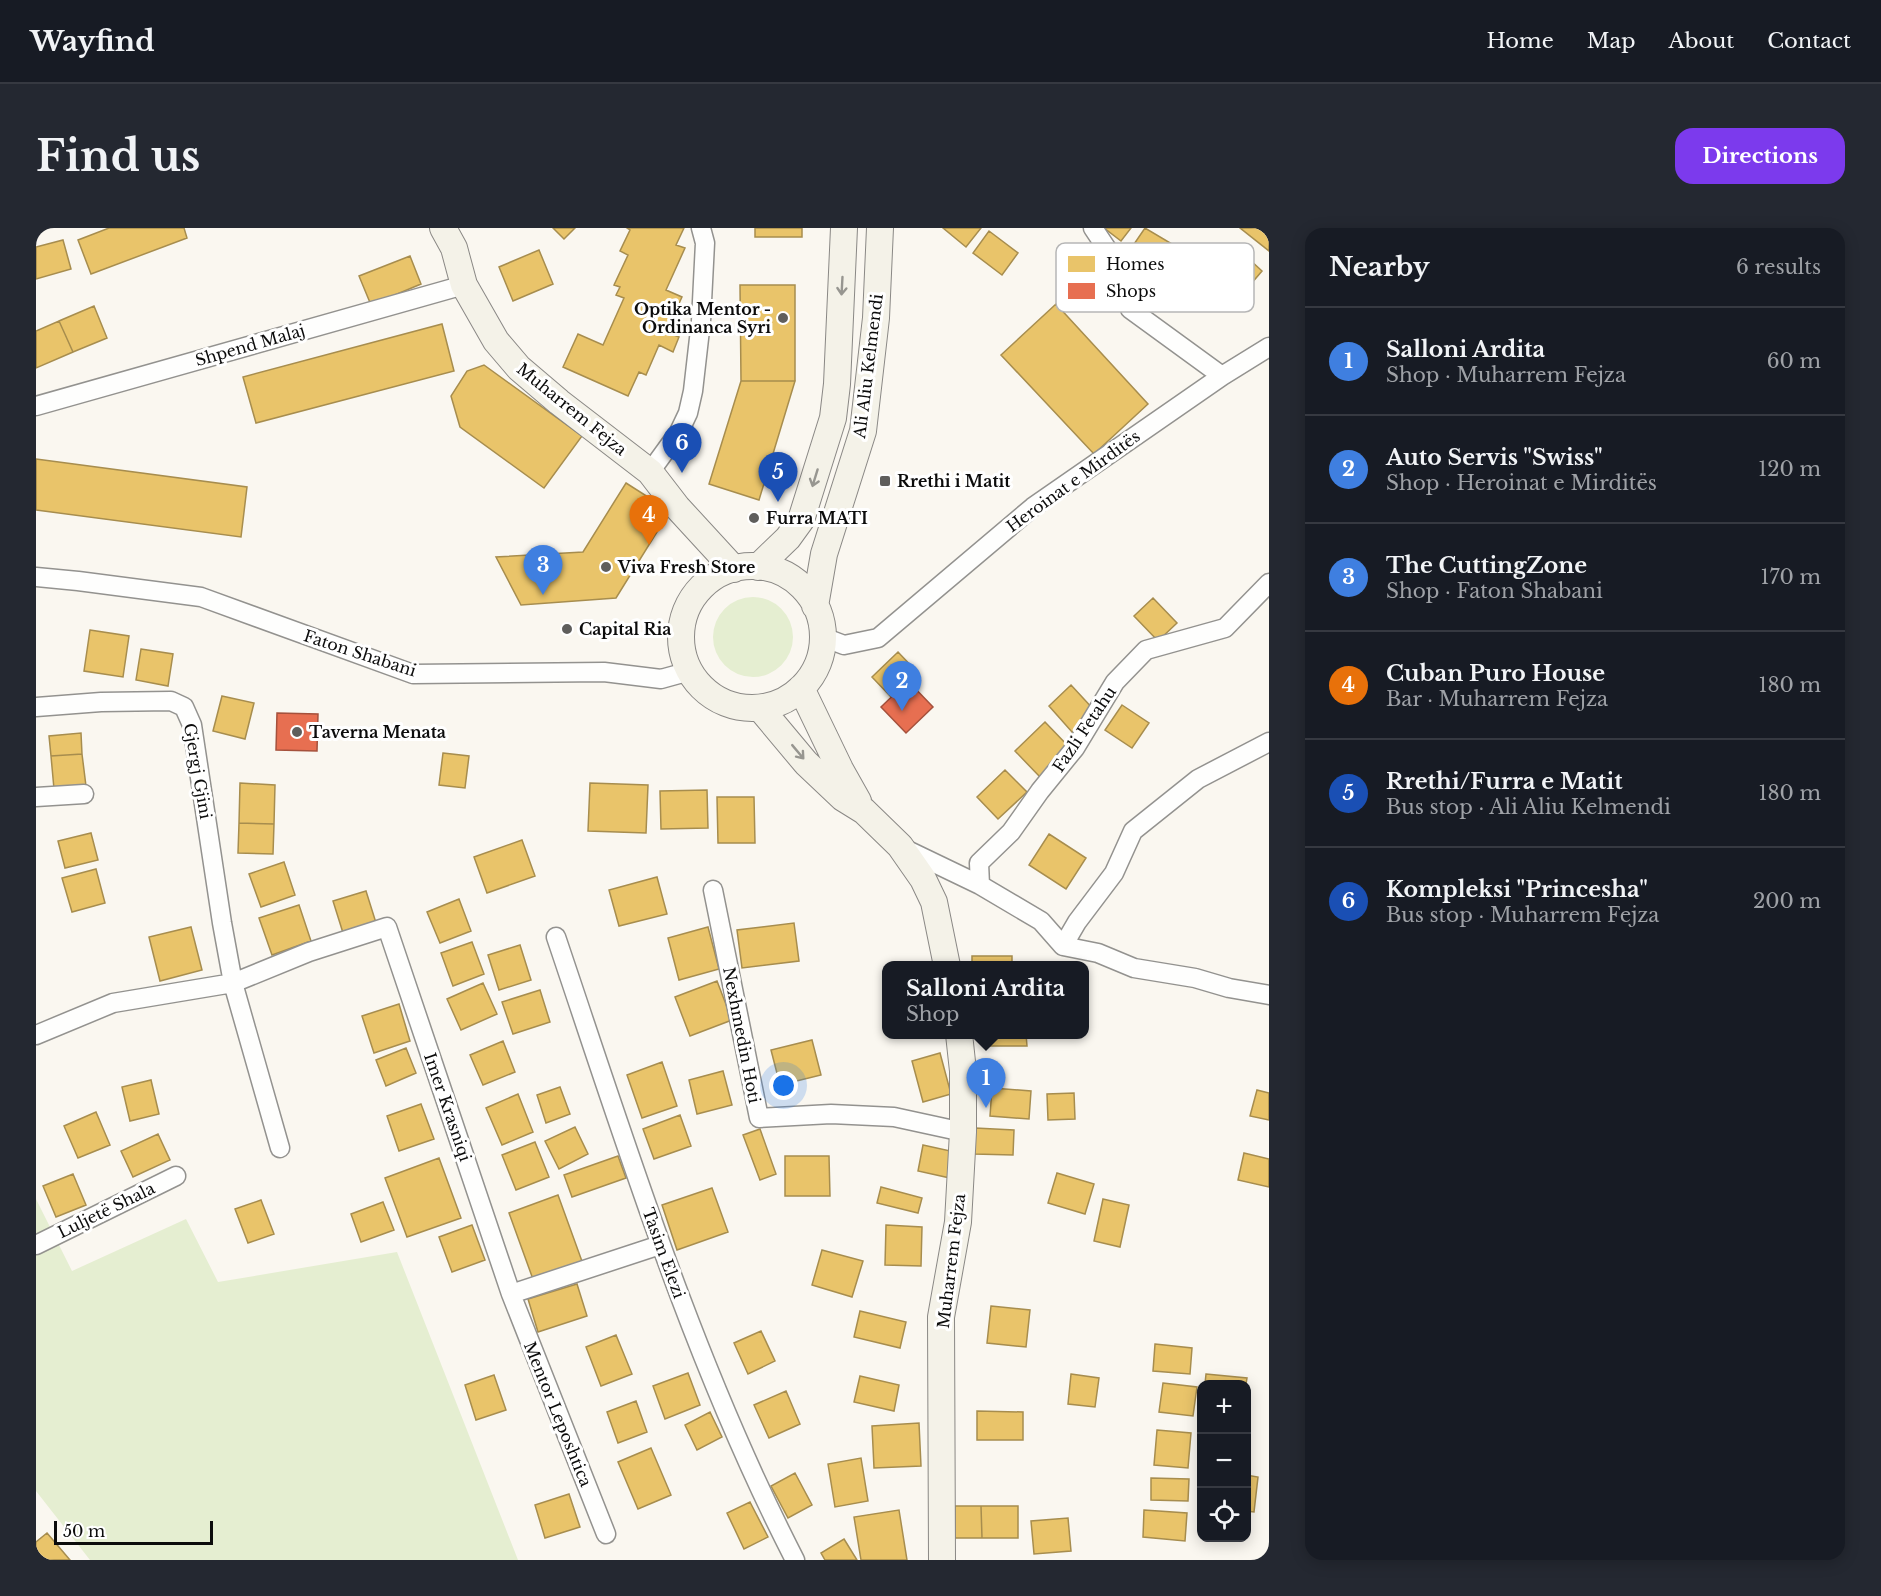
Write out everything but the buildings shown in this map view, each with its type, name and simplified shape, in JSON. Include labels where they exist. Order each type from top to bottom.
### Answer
[{"type":"street","name":"Muharrem Fejza","points":[[443,228],[454,248],[464,285],[496,341],[519,368],[650,472],[677,507],[746,568]]},
{"type":"street","points":[[650,472],[679,432],[688,413],[693,391],[701,321],[705,243],[701,228]]},
{"type":"street","name":"Ali Aliu Kelmendi","points":[[746,568],[788,537],[801,520],[833,418],[837,384],[844,228]]},
{"type":"street","name":"Ali Aliu Kelmendi","points":[[815,606],[824,554],[863,431],[876,318],[880,228]]},
{"type":"street","points":[[1094,228],[1104,243]]},
{"type":"street","name":"Shpend Malaj","points":[[36,406],[464,285]]},
{"type":"street","points":[[1134,312],[1222,375]]},
{"type":"street","name":"Heroinat e Mirditës","points":[[823,637],[844,645],[878,638],[1033,507],[1222,375],[1269,347]]},
{"type":"street","points":[[746,568],[778,572],[795,581],[815,606],[823,637],[819,662],[813,674],[801,688],[782,702],[760,708],[742,707],[723,702],[707,692],[690,671],[681,641],[683,622],[693,599],[706,584],[718,576],[746,568]]},
{"type":"street","name":"Faton Shabani","points":[[36,577],[78,580],[201,597],[413,674],[604,672],[660,679],[690,671]]},
{"type":"street","name":"Fazli Fetahu","points":[[980,885],[979,863],[1011,832],[1075,748],[1115,682],[1146,650],[1225,628],[1269,583]]},
{"type":"street","points":[[801,688],[864,811]]},
{"type":"street","name":"Gjergj Gjini","points":[[36,707],[101,702],[171,701],[184,707],[192,725],[233,983]]},
{"type":"street","points":[[760,708],[807,763],[843,798],[864,811],[900,846],[923,879],[934,902],[945,961]]},
{"type":"street","points":[[1063,946],[1077,922],[1114,873],[1133,831],[1198,779],[1269,742]]},
{"type":"street","points":[[36,797],[84,794]]},
{"type":"street","points":[[900,846],[980,885],[1041,921],[1063,946],[1098,953],[1134,969],[1195,978],[1229,988],[1269,995]]},
{"type":"street","name":"Nexhmedin Hoti","points":[[713,890],[759,1118],[831,1114],[894,1117],[963,1132]]},
{"type":"street","name":"Imer Krasniqi","points":[[36,1035],[113,1003],[233,983],[309,952],[387,927],[511,1294]]},
{"type":"street","name":"Tasim Elezi","points":[[556,937],[660,1245],[744,1456],[767,1507],[795,1560]]},
{"type":"street","points":[[233,983],[280,1148]]},
{"type":"street","name":"Muharrem Fejza","points":[[942,1560],[941,1317],[958,1222],[963,1132],[963,1071],[959,1039]]},
{"type":"street","name":"Luljetë Shala","points":[[36,1245],[176,1176]]},
{"type":"street","points":[[511,1294],[660,1245]]},
{"type":"street","name":"Mentor Leposhtica","points":[[511,1294],[606,1534]]},
{"type":"green space","points":[[753,597],[768,600],[781,609],[790,622],[793,637],[790,652],[781,665],[768,674],[753,677],[738,674],[725,665],[716,652],[713,637],[716,622],[725,609],[738,600]]},
{"type":"green space","points":[[36,1199],[72,1271],[186,1219],[218,1282],[397,1252],[518,1560],[90,1560],[36,1491]]},
{"type":"place","name":"Optika Mentor - Ordinanca Syri","points":[[783,318]]},
{"type":"place","name":"Kompleksi \"Princesha\"","points":[[682,473]]},
{"type":"place","name":"Rrethi i Matit","points":[[885,481]]},
{"type":"place","name":"Rrethi/Furra e Matit","points":[[778,502]]},
{"type":"place","name":"Furra MATI","points":[[754,518]]},
{"type":"place","name":"Cuban Puro House","points":[[649,545]]},
{"type":"place","name":"Viva Fresh Store","points":[[606,567]]},
{"type":"place","name":"The CuttingZone","points":[[543,595]]},
{"type":"place","name":"Capital Ria","points":[[567,629]]},
{"type":"place","name":"Auto Servis \"Swiss\"","points":[[902,711]]},
{"type":"place","name":"Taverna Menata","points":[[297,732]]},
{"type":"place","name":"Salloni Ardita","points":[[986,1108]]}]
